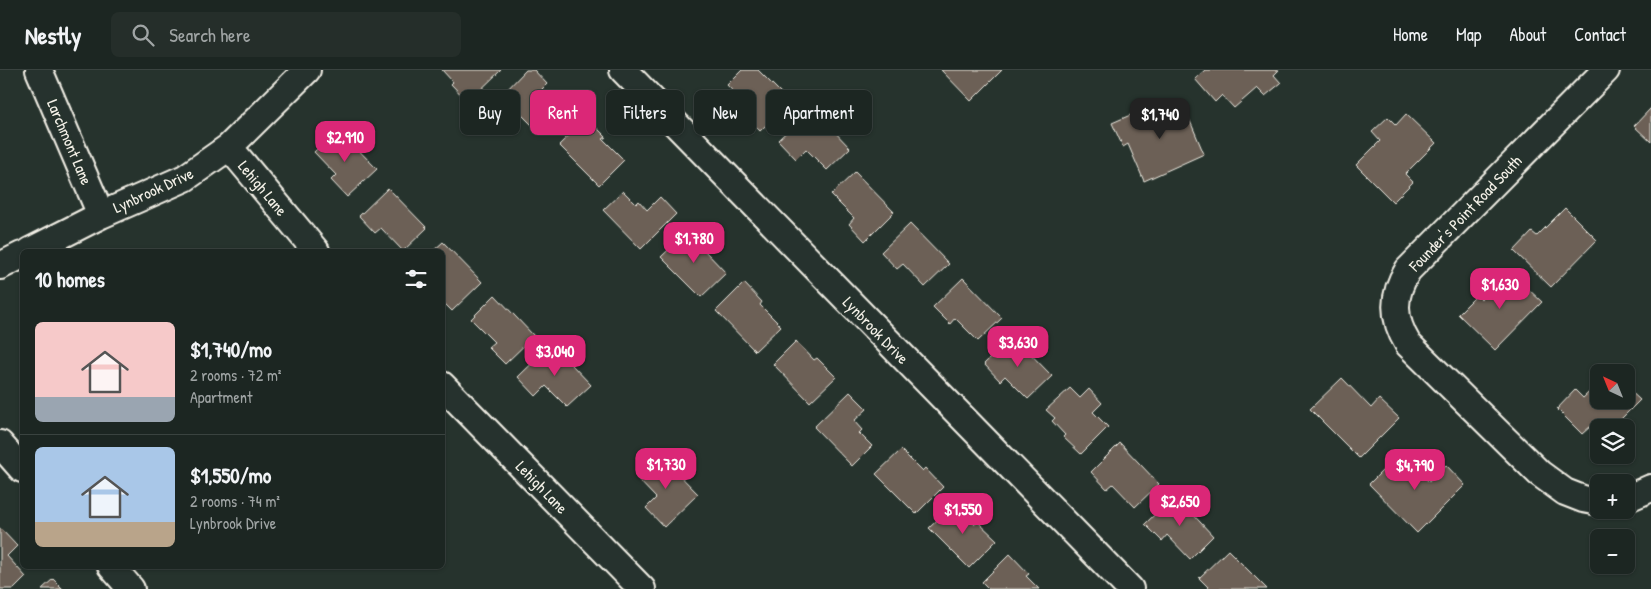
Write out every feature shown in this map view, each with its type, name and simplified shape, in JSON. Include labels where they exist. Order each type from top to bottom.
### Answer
[{"type":"street","name":"Larchmont Lane","points":[[39,70],[101,215]]},
{"type":"street","name":"Lynbrook Drive","points":[[34,249],[101,215],[185,178],[229,147],[307,70]]},
{"type":"street","name":"Lynbrook Drive","points":[[623,70],[1130,589]]},
{"type":"street","name":"Founder's Point Road South","points":[[1590,500],[1565,492],[1539,473],[1408,344],[1401,332],[1395,307],[1400,283],[1408,270],[1606,70]]},
{"type":"street","name":"Lehigh Lane","points":[[229,147],[314,249]]},
{"type":"street","points":[[0,266],[20,256]]},
{"type":"street","name":"Lehigh Lane","points":[[445,388],[642,589]]},
{"type":"street","points":[[0,444],[20,467]]},
{"type":"street","points":[[1635,495],[1651,488]]},
{"type":"street","points":[[114,569],[131,589]]},
{"type":"building","points":[[442,70],[501,70],[480,90],[460,90],[460,94],[451,84],[453,82]]},
{"type":"building","points":[[526,70],[534,70],[547,84],[543,90],[530,90],[530,123],[520,113],[520,90],[507,90]]},
{"type":"building","points":[[742,70],[758,70],[778,90],[766,90],[766,125],[760,131],[756,127],[756,90],[732,90],[727,85]]},
{"type":"building","points":[[941,70],[1002,70],[971,101]]},
{"type":"building","points":[[1205,70],[1279,70],[1274,75],[1281,83],[1265,96],[1257,88],[1234,108],[1222,95],[1215,102],[1195,79]]},
{"type":"building","points":[[1182,102],[1204,154],[1144,181],[1128,144],[1123,147],[1112,123],[1135,113],[1138,120],[1152,113],[1157,124],[1163,122],[1159,112]]},
{"type":"building","points":[[1651,108],[1651,142],[1634,126]]},
{"type":"building","points":[[1406,114],[1436,143],[1405,174],[1413,182],[1393,202],[1356,165],[1380,141],[1372,132],[1388,117],[1396,125]]},
{"type":"building","points":[[596,127],[606,137],[603,139],[624,160],[599,185],[559,145],[569,135],[596,135]]},
{"type":"building","points":[[338,129],[377,169],[347,197],[331,180],[336,175],[314,152]]},
{"type":"building","points":[[783,135],[838,135],[850,148],[827,170],[806,149],[796,159],[778,140]]},
{"type":"building","points":[[855,172],[894,212],[865,241],[849,224],[854,218],[831,195]]},
{"type":"building","points":[[388,188],[427,228],[405,249],[401,249],[381,228],[375,233],[359,216]]},
{"type":"building","points":[[623,191],[636,204],[639,201],[647,210],[660,197],[676,214],[641,249],[603,210]]},
{"type":"building","points":[[1565,208],[1597,240],[1551,287],[1514,251],[1532,232],[1537,236]]},
{"type":"building","points":[[910,224],[949,264],[925,287],[903,264],[897,269],[881,252]]},
{"type":"building","points":[[689,230],[708,249],[705,251],[726,273],[701,297],[661,257]]},
{"type":"building","points":[[443,242],[482,282],[452,311],[445,304],[445,249],[435,249]]},
{"type":"building","points":[[1509,271],[1542,302],[1495,350],[1458,314],[1477,295],[1481,299]]},
{"type":"building","points":[[963,278],[1002,318],[978,341],[955,318],[950,324],[933,307]]},
{"type":"building","points":[[744,283],[762,302],[760,305],[781,326],[755,351],[716,311]]},
{"type":"building","points":[[495,295],[534,336],[505,364],[488,347],[494,342],[471,319]]},
{"type":"building","points":[[1013,336],[1052,376],[1028,399],[1005,376],[1000,381],[984,364]]},
{"type":"building","points":[[796,341],[814,360],[817,358],[836,377],[810,402],[773,364]]},
{"type":"building","points":[[552,344],[591,385],[567,407],[546,386],[536,396],[518,377]]},
{"type":"building","points":[[1342,378],[1371,408],[1379,399],[1399,418],[1359,458],[1310,409]]},
{"type":"building","points":[[1070,388],[1080,398],[1089,389],[1102,403],[1093,412],[1108,427],[1081,454],[1063,437],[1065,435],[1052,421],[1055,418],[1046,410]]},
{"type":"building","points":[[1575,390],[1583,398],[1590,391],[1590,409],[1631,409],[1621,419],[1590,419],[1590,427],[1582,434],[1557,409]]},
{"type":"building","points":[[850,392],[867,409],[854,421],[862,430],[859,433],[872,446],[852,466],[814,427]]},
{"type":"building","points":[[1635,395],[1640,400],[1635,405]]},
{"type":"building","points":[[1120,443],[1159,484],[1135,507],[1113,484],[1107,489],[1091,472]]},
{"type":"building","points":[[901,450],[922,471],[925,468],[943,487],[916,514],[876,474]]},
{"type":"building","points":[[1400,453],[1429,482],[1446,465],[1465,485],[1417,533],[1369,484]]},
{"type":"building","points":[[659,454],[698,494],[664,527],[646,508],[656,498],[636,477]]},
{"type":"building","points":[[1175,495],[1213,536],[1190,559],[1167,535],[1162,541],[1145,524]]},
{"type":"building","points":[[955,503],[975,524],[978,522],[997,540],[969,568],[929,528]]},
{"type":"building","points":[[0,528],[17,546],[7,556],[26,577],[14,589],[0,589]]},
{"type":"building","points":[[1228,550],[1267,589],[1210,589],[1199,578]]},
{"type":"building","points":[[1010,554],[1029,574],[1026,576],[1039,589],[989,589],[982,582]]},
{"type":"building","points":[[53,579],[63,589],[42,589]]}]
